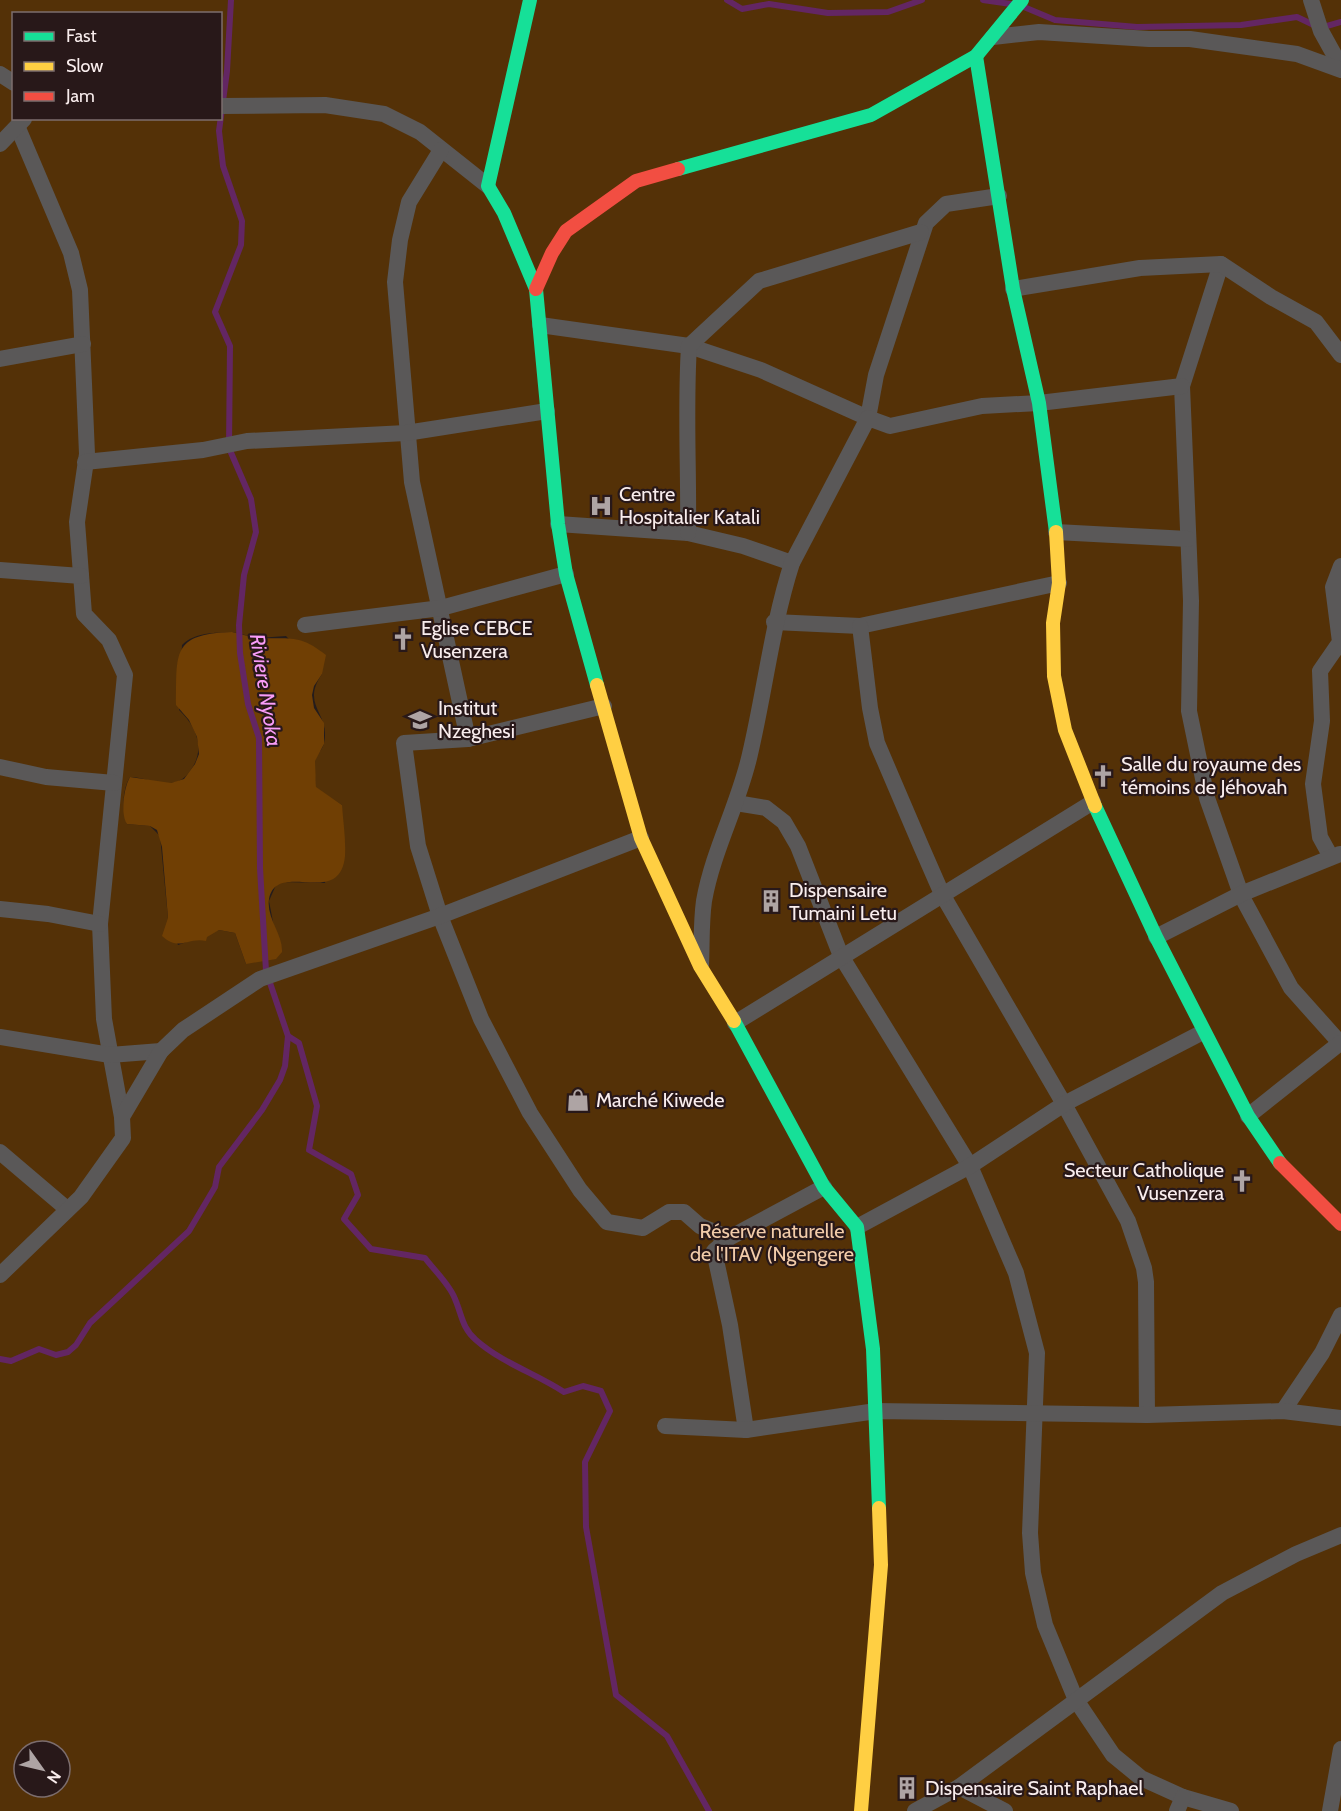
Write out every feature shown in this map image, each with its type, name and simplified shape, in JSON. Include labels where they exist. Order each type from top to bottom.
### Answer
[{"type":"street","points":[[488,186],[530,0]]},
{"type":"street","points":[[536,289],[552,253],[566,231],[636,181],[871,115],[976,56],[1022,0]]},
{"type":"street","points":[[1313,7],[1321,31],[1341,68]]},
{"type":"street","points":[[993,37],[1039,32],[1149,39],[1190,39],[1297,54],[1341,68]]},
{"type":"street","points":[[976,56],[1013,289],[1039,403],[1056,532],[1059,583],[1053,623],[1054,676],[1065,730],[1093,802],[1156,937],[1248,1116],[1276,1159],[1341,1224]]},
{"type":"street","points":[[222,105],[326,105],[374,112],[396,118],[420,132],[488,186],[504,213],[536,289],[558,524],[566,574],[641,838],[700,966],[735,1023],[824,1187],[856,1227],[873,1349],[880,1565],[861,1811]]},
{"type":"street","points":[[0,144],[22,123],[71,253],[80,290],[85,462],[78,522],[84,614],[109,640],[125,675],[100,924],[104,1019],[122,1117],[123,1138],[81,1197],[0,1275]]},
{"type":"street","points":[[441,150],[408,202],[395,282],[406,433],[412,482],[468,739]]},
{"type":"street","points":[[700,966],[704,902],[719,845],[736,803],[750,755],[774,622],[792,562],[868,418],[876,375],[910,277],[921,232],[926,223],[946,204],[999,196]]},
{"type":"street","points":[[688,532],[690,464],[685,407],[689,346],[759,281],[921,232]]},
{"type":"street","points":[[1013,289],[1140,268],[1221,264],[1271,297],[1316,322],[1341,355]]},
{"type":"street","points":[[1221,264],[1182,386],[1191,601],[1189,711],[1207,798],[1242,894],[1291,988],[1340,1043],[1248,1116]]},
{"type":"street","points":[[540,325],[689,346],[761,370],[890,426],[982,406],[1039,403],[1182,386]]},
{"type":"street","points":[[0,359],[83,344]]},
{"type":"street","points":[[85,462],[203,450],[247,441],[406,433],[547,411]]},
{"type":"street","points":[[558,524],[688,532],[792,562]]},
{"type":"street","points":[[1056,532],[1188,539]]},
{"type":"street","points":[[1156,937],[1242,894],[1336,855],[1320,837],[1313,784],[1322,721],[1320,671],[1341,642],[1333,587],[1341,566]]},
{"type":"street","points":[[0,570],[81,576]]},
{"type":"street","points":[[304,625],[352,621],[441,608],[566,574]]},
{"type":"street","points":[[774,622],[860,626],[1059,583]]},
{"type":"street","points":[[860,626],[870,708],[877,743],[942,894],[1064,1104],[1128,1221],[1144,1268],[1147,1415]]},
{"type":"street","points":[[604,706],[468,739],[404,743],[418,846],[440,916],[481,1019],[530,1113],[580,1190],[607,1222],[642,1228],[669,1212],[684,1212],[700,1226],[729,1238]]},
{"type":"street","points":[[0,767],[46,777],[114,783]]},
{"type":"street","points":[[735,1023],[1093,802]]},
{"type":"street","points":[[736,803],[766,808],[784,822],[798,846],[816,887],[841,956],[970,1166],[1016,1273],[1037,1353],[1030,1533],[1033,1573],[1045,1625],[1076,1700],[1113,1755],[1142,1778],[1180,1804],[1231,1811]]},
{"type":"street","points":[[122,1117],[161,1051],[183,1030],[260,979],[440,916],[641,838]]},
{"type":"street","points":[[0,909],[48,914],[100,924]]},
{"type":"street","points":[[856,1227],[970,1166],[1064,1104],[1203,1032]]},
{"type":"street","points":[[0,1037],[110,1055],[161,1051]]},
{"type":"street","points":[[0,1152],[68,1209]]},
{"type":"street","points":[[746,1430],[731,1334],[714,1251],[729,1238],[824,1187]]},
{"type":"street","points":[[1283,1411],[1322,1353],[1341,1316]]},
{"type":"street","points":[[665,1426],[746,1430],[876,1411],[1033,1411],[1147,1415],[1283,1411],[1341,1418]]},
{"type":"street","points":[[915,1811],[959,1787],[1222,1593],[1296,1554],[1341,1535]]},
{"type":"street","points":[[1330,1811],[1341,1749]]},
{"type":"street","points":[[959,1787],[1005,1811]]},
{"type":"green space","name":"Réserve naturelle de l'ITAV (Ngengere","points":[[0,0],[1341,0],[1341,1811],[0,1811]],"holes":[[[232,632],[258,638],[286,636],[322,674],[314,694],[325,733],[323,745],[314,763],[316,788],[342,805],[325,883],[283,882],[276,885],[269,901],[274,927],[246,964],[235,933],[219,930],[178,945],[168,918],[160,836],[150,826],[127,824],[124,794],[130,777],[161,783],[180,781],[195,763],[198,755],[195,731],[179,710],[182,645],[199,635],[212,633]]]},
{"type":"shaded area","points":[[232,632],[260,638],[294,639],[317,648],[326,655],[322,674],[314,686],[312,695],[314,708],[324,723],[324,744],[315,761],[316,787],[342,805],[345,843],[345,856],[341,871],[332,879],[321,882],[284,883],[274,888],[269,899],[269,906],[282,945],[282,952],[276,959],[246,964],[235,933],[219,930],[207,937],[206,941],[179,944],[168,941],[162,936],[168,918],[162,847],[157,830],[150,826],[127,824],[123,807],[130,777],[171,783],[184,779],[195,764],[199,754],[197,737],[189,720],[176,705],[178,660],[181,650],[188,642],[198,637]]},
{"type":"waterway","name":"Riviere Nyoka","points":[[222,108],[227,71],[231,0]]},
{"type":"waterway","points":[[727,0],[742,9],[769,4],[828,13],[888,12],[922,0]]},
{"type":"waterway","points":[[983,0],[1011,4]]},
{"type":"waterway","points":[[1024,7],[1055,20],[1137,27],[1241,25],[1297,17],[1320,28],[1341,22]]},
{"type":"waterway","name":"Riviere Nyoka","points":[[0,1359],[11,1361],[39,1349],[56,1355],[68,1352],[76,1345],[90,1323],[189,1231],[215,1187],[219,1167],[262,1110],[280,1080],[285,1066],[288,1036],[266,971],[260,868],[259,738],[248,704],[240,653],[239,625],[244,575],[256,532],[251,499],[229,448],[230,346],[215,312],[241,245],[242,221],[223,166],[219,131],[220,120]]},
{"type":"waterway","points":[[288,1036],[299,1043],[317,1106],[309,1150],[351,1174],[358,1195],[344,1219],[371,1249],[425,1258],[453,1294],[468,1331],[486,1348],[564,1392],[583,1386],[601,1391],[610,1411],[585,1462],[586,1527],[616,1695],[667,1736],[709,1811]]},
{"type":"traffic: fast","points":[[530,0],[488,186],[504,213],[536,289],[558,524],[566,574],[597,685]]},
{"type":"traffic: fast","points":[[678,169],[871,115],[976,56],[1022,0]]},
{"type":"traffic: fast","points":[[976,56],[1013,289],[1039,403],[1056,532]]},
{"type":"traffic: fast","points":[[1095,806],[1156,937],[1248,1116],[1280,1163]]},
{"type":"traffic: fast","points":[[734,1021],[824,1187],[857,1227],[873,1349],[879,1508]]},
{"type":"traffic: slow","points":[[1056,532],[1059,583],[1053,623],[1054,676],[1065,730],[1095,806]]},
{"type":"traffic: slow","points":[[597,685],[641,838],[700,966],[734,1021]]},
{"type":"traffic: slow","points":[[861,1811],[881,1565],[879,1508]]},
{"type":"traffic: jam","points":[[536,289],[552,253],[566,231],[636,181],[678,169]]},
{"type":"traffic: jam","points":[[1280,1163],[1341,1224]]},
{"type":"place","name":"Centre Hospitalier Katali","points":[[601,506]]},
{"type":"place","name":"Eglise CEBCE Vusenzera","points":[[403,639]]},
{"type":"place","name":"Institut Nzeghesi","points":[[420,720]]},
{"type":"place","name":"Salle du royaume des témoins de Jéhovah","points":[[1103,776]]},
{"type":"place","name":"Dispensaire Tumaini Letu","points":[[771,901]]},
{"type":"place","name":"Marché Kiwede","points":[[578,1100]]},
{"type":"place","name":"Secteur Catholique Vusenzera","points":[[1242,1181]]},
{"type":"place","name":"Dispensaire Saint Raphael","points":[[907,1788]]}]
